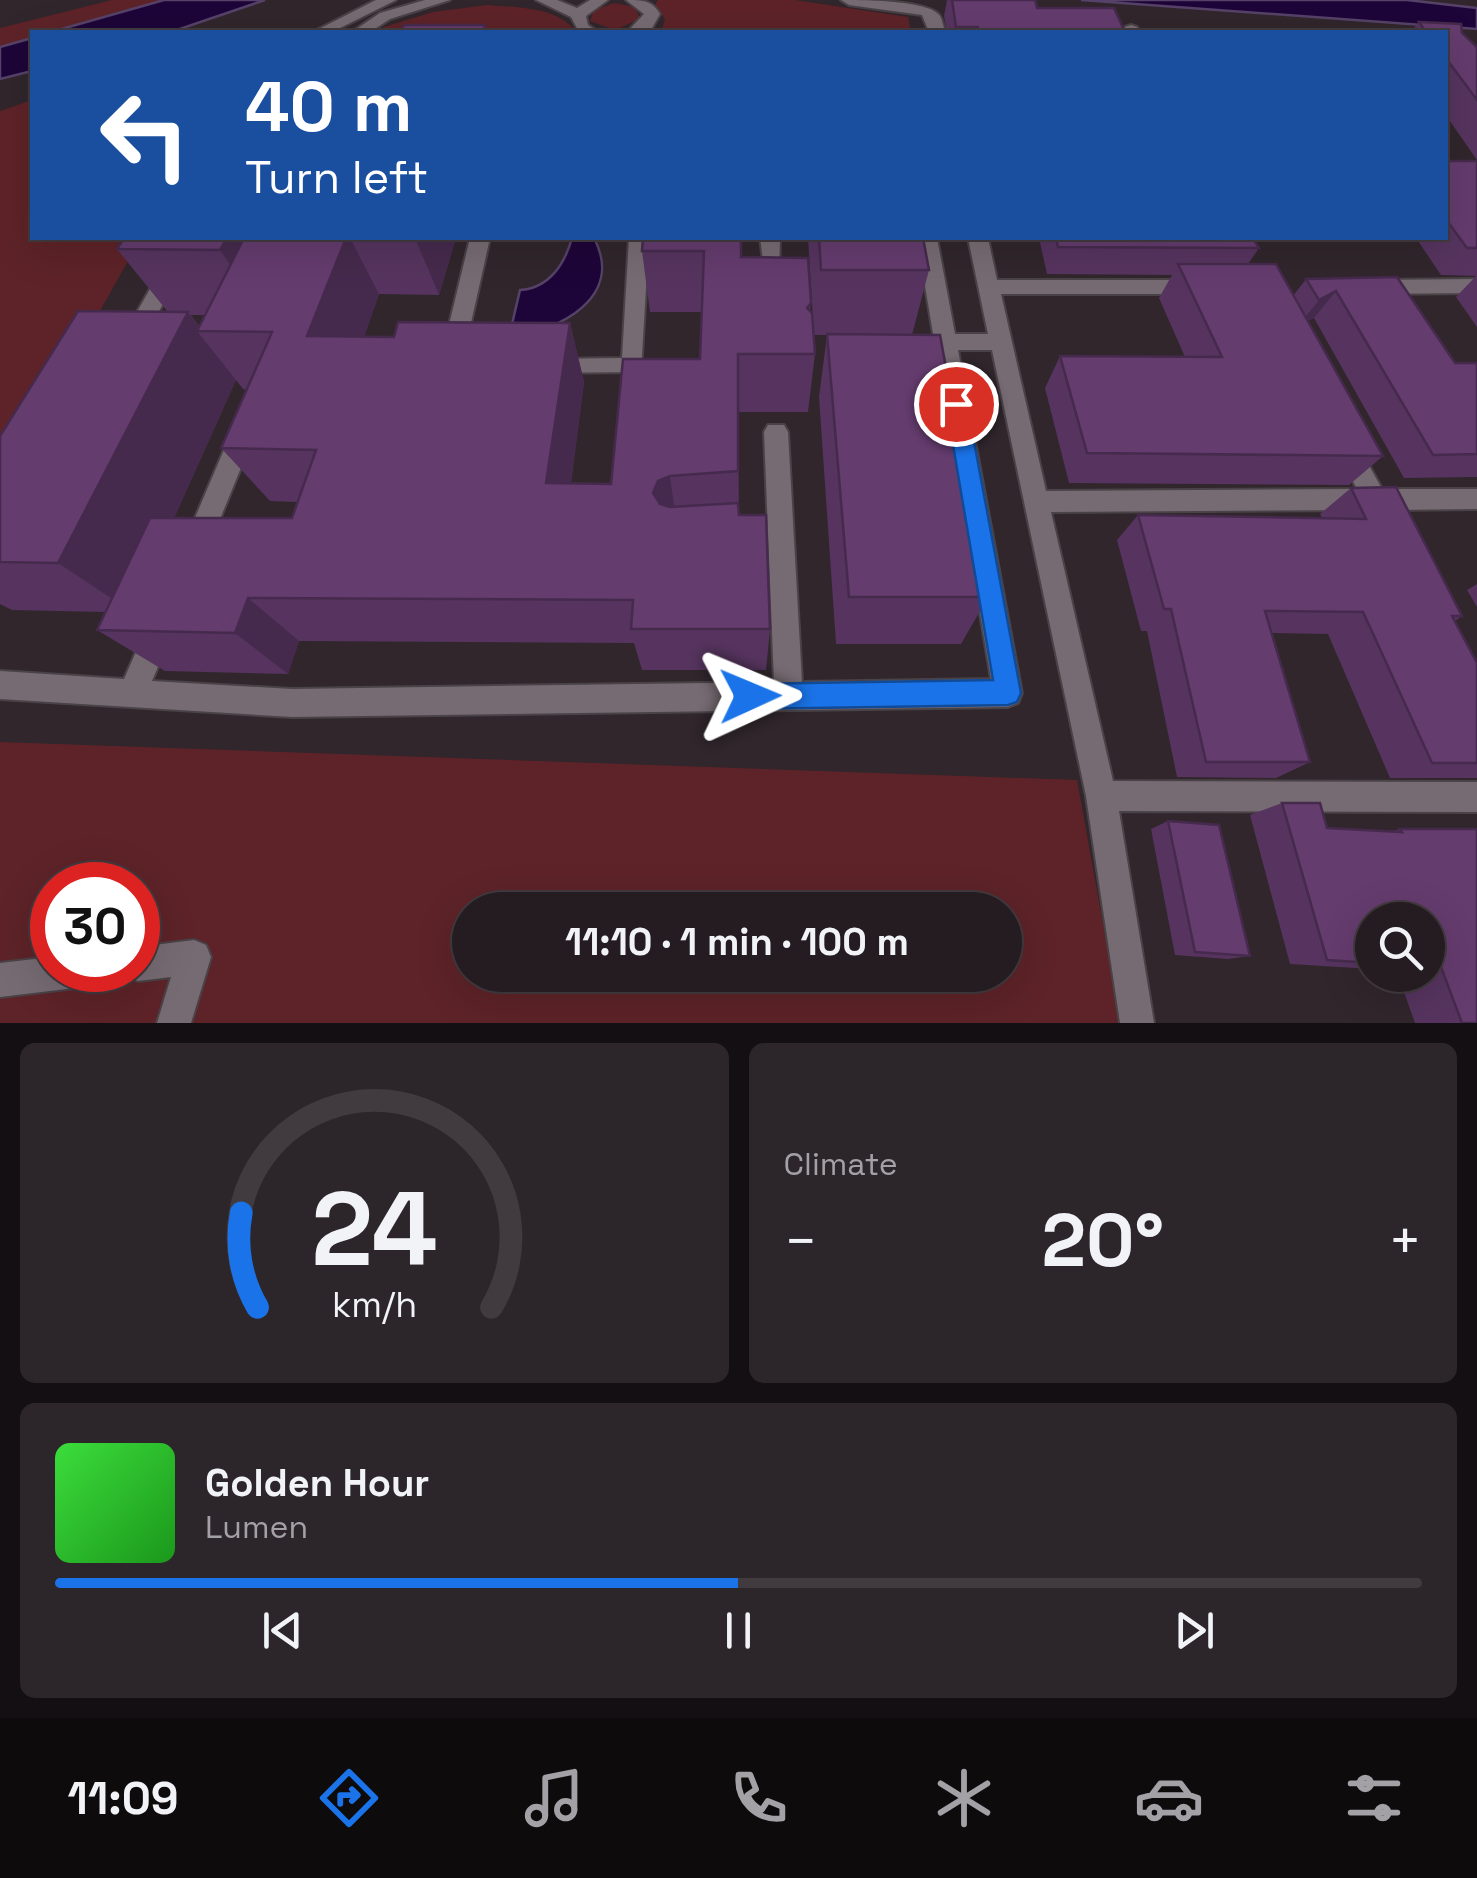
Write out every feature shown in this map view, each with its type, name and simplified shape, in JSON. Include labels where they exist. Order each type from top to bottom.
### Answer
[{"type":"street","points":[[323,30],[389,0]]},
{"type":"street","points":[[363,30],[385,16],[442,0]]},
{"type":"street","points":[[544,0],[578,14]]},
{"type":"street","points":[[578,14],[600,0]]},
{"type":"street","points":[[849,0],[926,11],[934,19],[937,30]]},
{"type":"street","points":[[638,30],[650,21],[649,8],[640,1]]},
{"type":"street","points":[[578,14],[581,27],[586,30]]},
{"type":"street","points":[[135,346],[188,240]]},
{"type":"street","points":[[450,368],[480,240]]},
{"type":"street","points":[[523,368],[642,366],[639,240]]},
{"type":"street","points":[[770,240],[772,270]]},
{"type":"street","points":[[0,684],[292,703],[1008,693],[942,359],[926,240]]},
{"type":"street","points":[[978,240],[1101,796],[1136,1023]]},
{"type":"street","points":[[1360,287],[1477,286]]},
{"type":"street","points":[[986,287],[1222,287]]},
{"type":"street","points":[[942,359],[998,342]]},
{"type":"street","points":[[231,551],[190,562],[249,418]]},
{"type":"street","points":[[1332,419],[1393,537]]},
{"type":"street","points":[[776,432],[788,696]]},
{"type":"street","points":[[1034,502],[1477,499]]},
{"type":"street","points":[[747,537],[781,535]]},
{"type":"street","points":[[132,693],[171,606]]},
{"type":"street","points":[[1101,796],[1477,797]]},
{"type":"street","points":[[160,961],[194,957],[174,1023]]},
{"type":"street","points":[[0,980],[30,976]]},
{"type":"shaded area","points":[[112,0],[164,0],[58,30],[30,30],[30,39],[0,47],[0,28]]},
{"type":"shaded area","points":[[164,0],[265,0],[177,30],[58,30]]},
{"type":"shaded area","points":[[658,0],[795,0],[908,17],[911,30],[662,30],[665,19],[655,5]]},
{"type":"shaded area","points":[[1081,0],[1407,0],[1477,8],[1477,29]]},
{"type":"shaded area","points":[[614,3],[635,7],[640,19],[615,30],[590,21],[594,10]]},
{"type":"shaded area","points":[[487,5],[523,8],[558,17],[574,30],[381,30],[433,12]]},
{"type":"shaded area","points":[[30,39],[30,72],[0,79],[0,47]]},
{"type":"shaded area","points":[[30,101],[30,240],[140,240],[0,488],[0,111]]},
{"type":"shaded area","points":[[571,240],[595,240],[601,259],[601,278],[594,294],[566,319],[509,337],[520,290],[548,279]]},
{"type":"shaded area","points":[[0,742],[1077,780],[1121,1023],[0,1023]]},
{"type":"building","points":[[952,0],[1035,0],[1037,8],[1114,8],[1124,30],[979,30],[956,27]]},
{"type":"building","points":[[1419,22],[1461,24],[1462,33],[1477,47],[1477,100],[1448,61],[1448,30],[1425,30]]},
{"type":"building","points":[[404,25],[485,25],[484,30],[402,30]]},
{"type":"building","points":[[1448,161],[1477,161],[1477,248],[1467,248],[1448,222]]},
{"type":"building","points":[[123,240],[226,240],[220,250],[117,249]]},
{"type":"building","points":[[243,240],[345,240],[307,336],[394,337],[398,322],[570,323],[546,483],[611,484],[623,359],[700,359],[704,251],[642,251],[643,240],[741,240],[741,257],[808,258],[811,303],[807,308],[812,313],[815,354],[738,354],[738,471],[670,476],[658,481],[653,493],[660,504],[670,507],[738,503],[739,515],[766,515],[770,629],[631,629],[633,600],[248,598],[235,633],[97,630],[150,518],[292,518],[316,450],[221,448],[272,332],[197,331]]},
{"type":"building","points":[[819,240],[923,240],[929,270],[821,270]]},
{"type":"building","points":[[1056,240],[1254,240],[1259,248],[1058,247]]},
{"type":"building","points":[[1178,264],[1276,264],[1383,456],[1087,453],[1060,356],[1222,357]]},
{"type":"building","points":[[1397,277],[1455,363],[1477,363],[1477,454],[1433,455],[1336,291],[1319,300],[1306,279]]},
{"type":"building","points":[[78,311],[188,312],[58,563],[0,562],[0,436]]},
{"type":"building","points":[[827,334],[940,335],[988,597],[849,597]]},
{"type":"building","points":[[1396,487],[1462,616],[1452,616],[1477,663],[1477,763],[1432,763],[1363,612],[1265,611],[1310,762],[1206,762],[1171,609],[1164,609],[1138,515],[1366,519],[1351,488]]},
{"type":"building","points":[[1282,803],[1320,803],[1327,828],[1402,832],[1400,829],[1477,829],[1477,1023],[1462,1023],[1445,978],[1445,902],[1355,902],[1355,962],[1327,960]]},
{"type":"building","points":[[1168,821],[1219,825],[1250,956],[1195,952]]},
{"type":"route","points":[[750,696],[1008,693],[956,404]]}]
